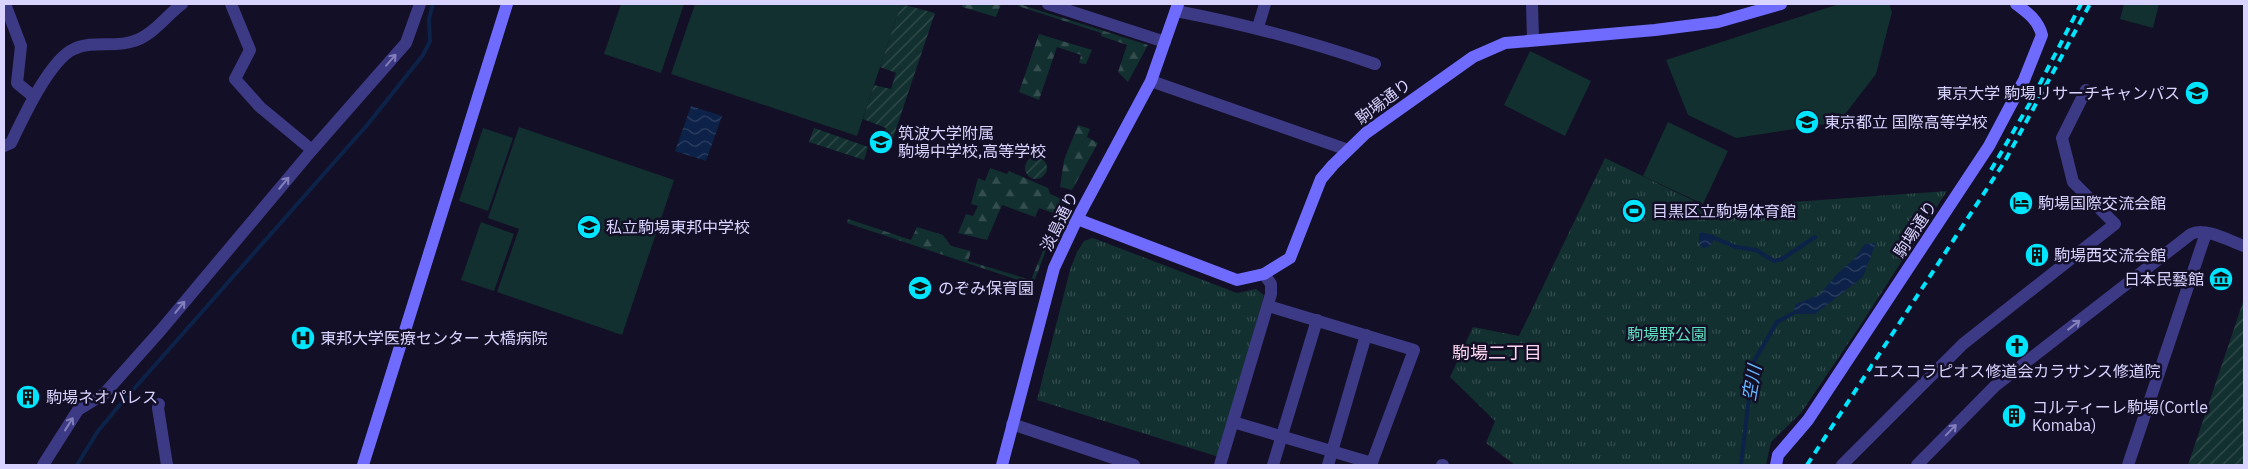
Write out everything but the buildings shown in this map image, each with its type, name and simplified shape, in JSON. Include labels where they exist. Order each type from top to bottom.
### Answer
[{"type":"street","points":[[5,4],[22,46],[17,83],[34,97]]},
{"type":"street","points":[[4,146],[11,143],[34,97],[53,68],[72,49],[88,44],[134,42],[154,29],[182,4]]},
{"type":"street","points":[[231,4],[250,50],[235,79],[260,107],[312,150]]},
{"type":"street","points":[[43,465],[78,410],[104,394],[406,43],[420,4]]},
{"type":"street","points":[[362,465],[507,4]]},
{"type":"street","points":[[1048,4],[1165,42]]},
{"type":"street","points":[[1258,27],[1265,4]]},
{"type":"street","points":[[1532,4],[1532,39]]},
{"type":"street","name":"駒場通り","points":[[1077,219],[1237,280],[1264,274],[1290,258],[1321,180],[1348,150],[1398,109],[1474,57],[1505,43],[1532,39],[1655,30],[1718,22],[1781,4]]},
{"type":"street","name":"駒場通り","points":[[1776,465],[1778,455],[1808,420],[1989,146],[2024,80],[2042,35],[2032,15],[2016,4]]},
{"type":"street","points":[[1177,7],[1311,42],[1375,64]]},
{"type":"street","name":"淡島通り","points":[[1002,465],[1054,268],[1077,219],[1151,81],[1177,7]]},
{"type":"street","points":[[1151,81],[1348,150]]},
{"type":"street","points":[[1842,465],[1964,344],[2115,224],[2073,182],[2062,138],[2086,90]]},
{"type":"street","points":[[1917,465],[1995,386],[2191,234],[2197,231],[2206,233],[2244,246]]},
{"type":"street","points":[[2128,465],[2206,233]]},
{"type":"street","points":[[1220,465],[1272,294],[1271,284],[1264,274]]},
{"type":"street","points":[[1233,422],[1332,450],[1372,464],[1414,350],[1268,306]]},
{"type":"street","points":[[1273,465],[1317,320]]},
{"type":"street","points":[[1328,465],[1366,335]]},
{"type":"street","points":[[159,404],[158,408],[168,465]]},
{"type":"street","points":[[1012,424],[1126,464]]},
{"type":"green space","points":[[621,4],[684,4],[661,73],[604,54]]},
{"type":"green space","points":[[695,4],[901,4],[857,136],[671,74]]},
{"type":"green space","points":[[901,4],[935,13],[892,141],[882,139],[886,128],[863,119],[874,85],[891,89],[896,73],[880,67]]},
{"type":"green space","points":[[963,4],[1001,4],[996,17],[962,7]]},
{"type":"green space","points":[[1019,4],[1148,45],[1128,82],[1118,72],[1127,45],[1101,36],[1101,33],[1018,6]]},
{"type":"green space","points":[[1839,4],[1889,4],[1892,12],[1876,74],[1839,122],[1736,138],[1688,115],[1666,60]]},
{"type":"green space","points":[[2124,4],[2159,4],[2153,28],[2120,19]]},
{"type":"green space","points":[[1039,34],[1092,50],[1086,64],[1079,63],[1081,55],[1057,47],[1039,100],[1019,92]]},
{"type":"green space","points":[[1530,51],[1591,81],[1565,136],[1504,105]]},
{"type":"green space","points":[[1668,122],[1728,151],[1703,204],[1643,176]]},
{"type":"green space","points":[[1078,125],[1090,129],[1087,137],[1098,143],[1072,190],[1060,187],[1064,160]]},
{"type":"green space","points":[[519,127],[674,180],[622,335],[497,292],[519,229],[488,218]]},
{"type":"green space","points":[[483,128],[513,138],[488,211],[459,201]]},
{"type":"green space","points":[[814,128],[868,147],[864,160],[809,142]]},
{"type":"green space","points":[[1036,157],[1046,164],[1047,168],[1040,178],[1036,179],[1026,172],[1025,168],[1032,158]]},
{"type":"green space","name":"駒場野公園","points":[[1605,158],[1709,208],[1947,191],[1801,413],[1771,442],[1766,465],[1515,465],[1486,443],[1495,421],[1450,377],[1473,327],[1519,336]]},
{"type":"green space","points":[[990,168],[1007,174],[1009,171],[1048,188],[1050,194],[1069,202],[1053,231],[1033,285],[847,223],[848,219],[911,240],[917,227],[943,235],[951,246],[971,251],[968,261],[1031,280],[1051,231],[1047,229],[1053,213],[1039,208],[1035,217],[1002,205],[987,240],[958,233],[966,214],[973,216],[978,206],[971,204],[978,178],[985,181]]},
{"type":"green space","points":[[481,222],[514,234],[494,291],[461,280]]},
{"type":"green space","points":[[1093,238],[1237,293],[1256,289],[1264,295],[1219,457],[1037,400],[1070,270],[1077,252],[1084,241]]},
{"type":"green space","points":[[2244,299],[2244,465],[2188,465]]},
{"type":"water","points":[[691,106],[722,116],[706,161],[675,151]]},
{"type":"water","points":[[1699,232],[1714,235],[1713,242],[1709,247],[1704,248],[1699,245]]},
{"type":"water","points":[[1876,243],[1863,277],[1815,314],[1792,314],[1796,304],[1819,295],[1838,273],[1854,259],[1865,244]]},
{"type":"waterway","points":[[77,465],[98,431],[118,407],[368,124],[423,55],[430,41],[429,19],[433,4]]},
{"type":"waterway","points":[[1714,238],[1736,247],[1756,250],[1774,261],[1782,259],[1815,237]]},
{"type":"waterway","name":"空川","points":[[1741,465],[1753,363],[1777,322],[1792,314]]},
{"type":"railway","points":[[1991,170],[2030,103],[2081,4]]},
{"type":"railway","points":[[1807,465],[2005,161],[2090,4]]},
{"type":"place","name":"東京大学 駒場リサーチキャンパス","points":[[2197,93]]},
{"type":"place","name":"東京都立 国際高等学校","points":[[1807,122]]},
{"type":"place","name":"筑波大学附属 駒場中学校,高等学校","points":[[881,142]]},
{"type":"place","name":"駒場国際交流会館","points":[[2021,203]]},
{"type":"place","name":"目黒区立駒場体育館","points":[[1634,211]]},
{"type":"place","name":"私立駒場東邦中学校","points":[[589,227]]},
{"type":"place","name":"駒場西交流会館","points":[[2037,255]]},
{"type":"place","name":"日本民藝館","points":[[2221,279]]},
{"type":"place","name":"のぞみ保育園","points":[[920,288]]},
{"type":"place","name":"東邦大学医療センター 大橋病院","points":[[303,338]]},
{"type":"place","name":"エスコラピオス修道会カラサンス修道院","points":[[2017,346]]},
{"type":"place","name":"駒場ネオパレス","points":[[28,397]]},
{"type":"place","name":"コルティーレ駒場(Cortle Komaba)","points":[[2014,416]]},
{"type":"district","name":"駒場二丁目","points":[[1497,353]]}]
